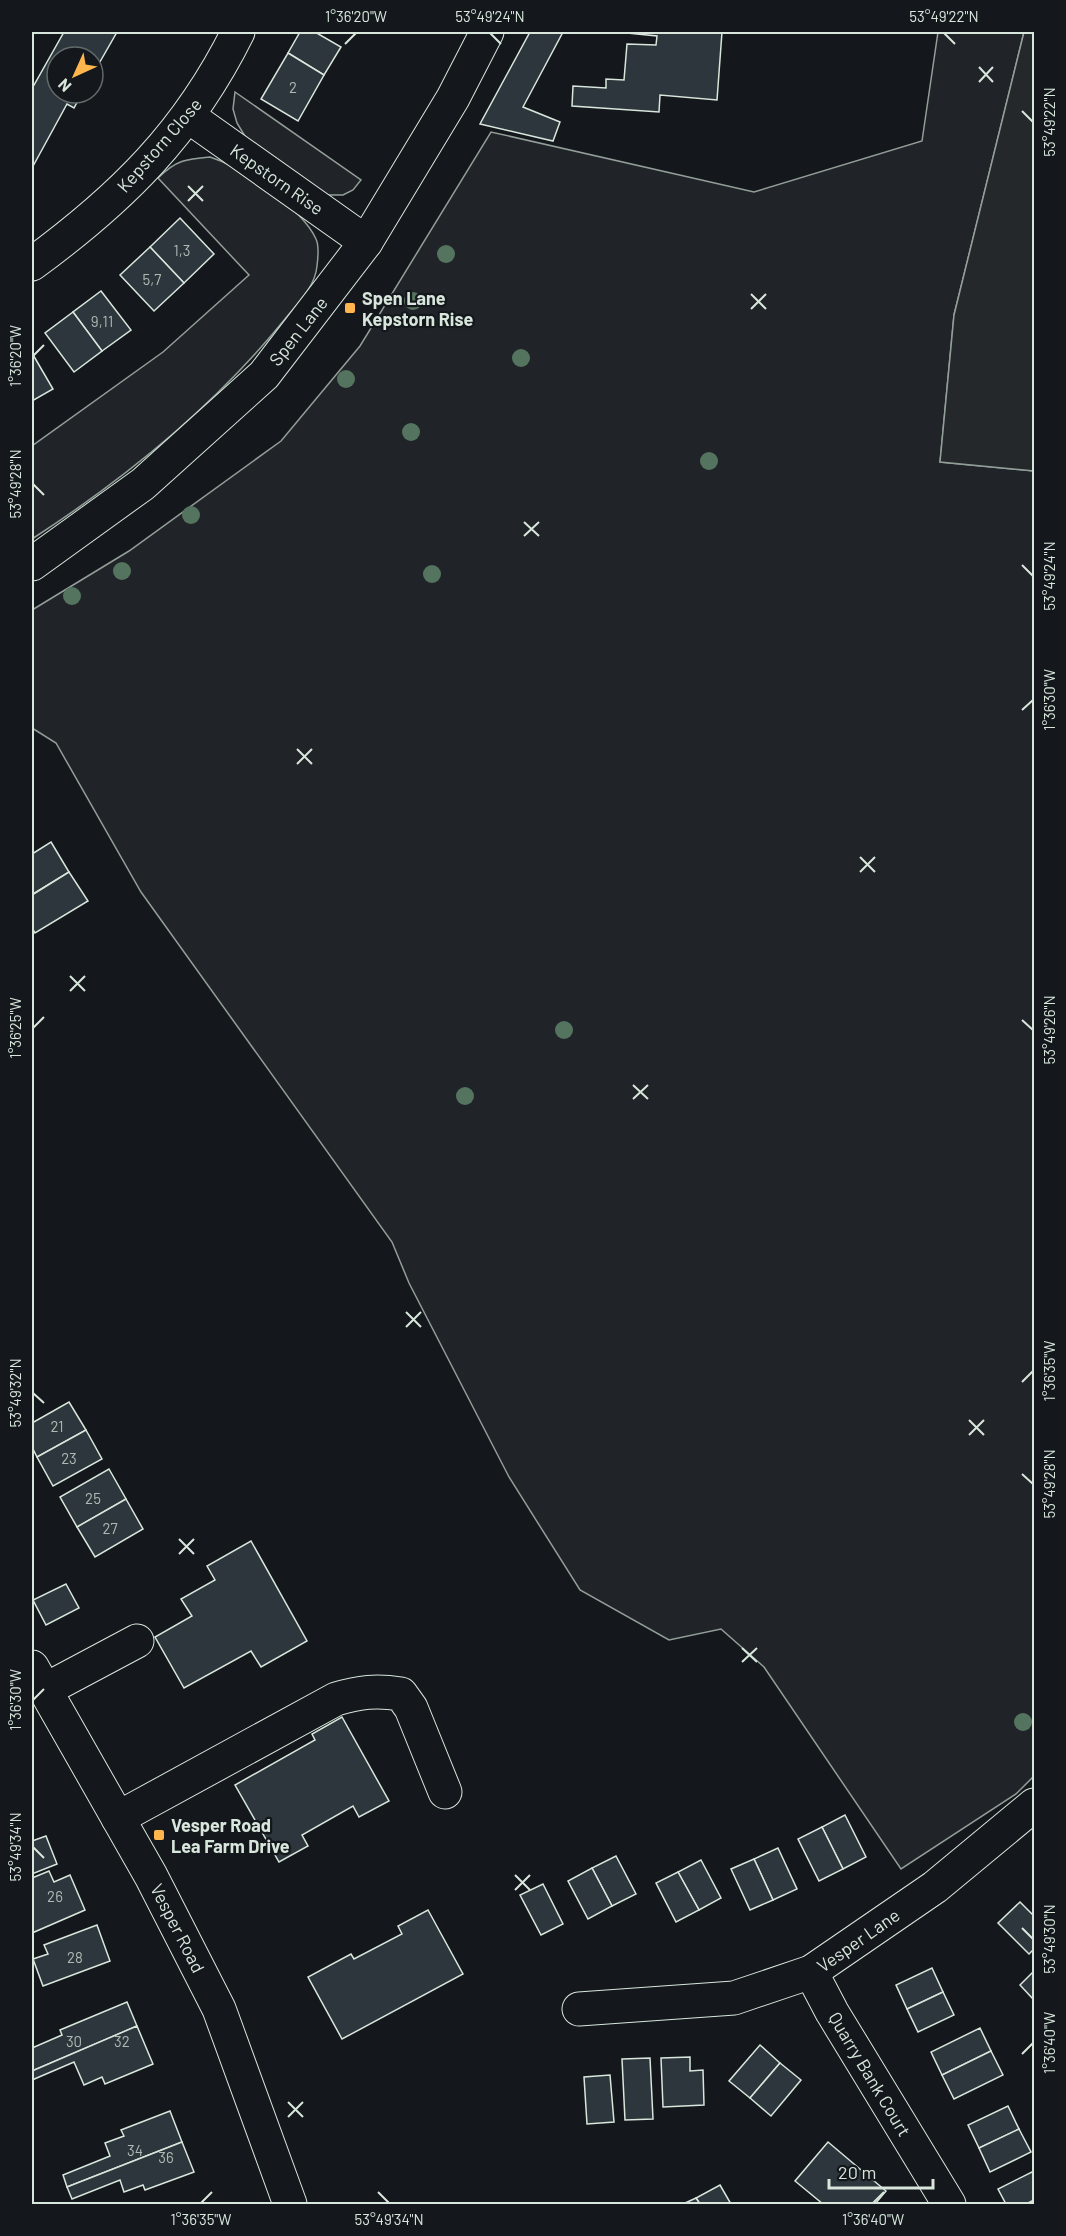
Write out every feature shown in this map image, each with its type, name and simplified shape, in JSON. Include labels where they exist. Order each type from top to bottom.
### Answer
[{"type":"street","name":"Kepstorn Close","points":[[32,264],[114,198],[150,162],[188,116],[219,69],[238,32]]},
{"type":"street","name":"Spen Lane","points":[[32,564],[144,484],[264,375],[366,242],[453,98],[487,32]]},
{"type":"street","name":"Kepstorn Rise","points":[[188,116],[366,242]]},
{"type":"street","points":[[38,1679],[136,1641]]},
{"type":"street","name":"Vesper Road","points":[[38,1679],[151,1876],[219,2009],[290,2205]]},
{"type":"street","points":[[118,1818],[336,1699],[361,1691],[386,1691],[401,1694],[411,1708],[445,1792]]},
{"type":"street","name":"Vesper Lane","points":[[579,2009],[734,1998],[811,1972],[935,1887],[1035,1805]]},
{"type":"street","name":"Quarry Bank Court","points":[[811,1972],[832,2012],[949,2205]]},
{"type":"shaded area","points":[[938,32],[1024,32],[954,315],[940,462],[1034,471],[1034,1776],[1016,1794],[901,1869],[764,1667],[721,1629],[669,1640],[580,1590],[509,1477],[409,1283],[392,1242],[141,892],[56,743],[32,728],[32,610],[129,551],[281,441],[360,346],[491,132],[754,192],[922,141]]},
{"type":"shaded area","points":[[1024,32],[1034,32],[1034,471],[940,462],[954,315]]},
{"type":"shaded area","points":[[235,92],[361,180],[353,190],[343,195],[328,195],[314,189],[246,138],[237,123],[233,109]]},
{"type":"shaded area","points":[[210,157],[238,170],[269,190],[309,227],[318,248],[316,274],[313,281],[300,301],[258,351],[199,411],[135,466],[32,539],[32,446],[163,352],[249,275],[158,178],[170,167],[182,162]]},
{"type":"building","points":[[64,32],[117,32],[105,53],[105,45],[57,45]]},
{"type":"building","points":[[300,32],[315,32],[341,47],[324,75],[288,53]]},
{"type":"building","points":[[530,32],[563,32],[523,107],[560,122],[553,141],[480,124]]},
{"type":"building","points":[[617,32],[722,32],[717,100],[660,95],[659,112],[572,106],[573,86],[606,88],[606,79],[624,80],[627,44],[656,45],[657,36]]},
{"type":"building","points":[[288,53],[324,75],[298,121],[261,99]]},
{"type":"building","points":[[45,66],[45,105],[66,105],[32,168],[32,84],[34,85]]},
{"type":"building","points":[[180,218],[214,254],[184,283],[150,247]]},
{"type":"building","points":[[150,247],[184,283],[154,311],[120,275]]},
{"type":"building","points":[[101,291],[131,330],[102,351],[73,312]]},
{"type":"building","points":[[73,312],[102,351],[74,372],[45,333]]},
{"type":"building","points":[[32,353],[53,389],[32,401]]},
{"type":"building","points":[[51,842],[69,872],[33,894],[32,854]]},
{"type":"building","points":[[69,872],[88,901],[35,933],[32,928],[32,895]]},
{"type":"building","points":[[69,1402],[86,1430],[37,1457],[32,1447],[32,1423]]},
{"type":"building","points":[[86,1430],[102,1459],[53,1486],[37,1457]]},
{"type":"building","points":[[109,1469],[126,1499],[77,1527],[60,1497]]},
{"type":"building","points":[[126,1499],[143,1529],[95,1557],[77,1527]]},
{"type":"building","points":[[251,1541],[307,1641],[261,1667],[251,1651],[184,1688],[155,1637],[192,1616],[181,1599],[215,1580],[207,1566]]},
{"type":"building","points":[[66,1584],[79,1608],[46,1625],[33,1600]]},
{"type":"building","points":[[342,1717],[389,1801],[359,1817],[353,1806],[302,1835],[308,1846],[279,1862],[235,1785],[315,1740],[312,1734]]},
{"type":"building","points":[[845,1815],[866,1857],[843,1869],[822,1827]]},
{"type":"building","points":[[822,1827],[843,1869],[819,1881],[798,1839]]},
{"type":"building","points":[[46,1836],[57,1864],[32,1874],[32,1841]]},
{"type":"building","points":[[778,1848],[797,1889],[773,1900],[754,1859]]},
{"type":"building","points":[[616,1856],[636,1894],[612,1906],[592,1868]]},
{"type":"building","points":[[754,1859],[773,1900],[750,1910],[731,1869]]},
{"type":"building","points":[[701,1860],[721,1898],[699,1910],[678,1872]]},
{"type":"building","points":[[592,1868],[612,1906],[588,1919],[568,1881]]},
{"type":"building","points":[[49,1871],[54,1882],[70,1875],[85,1910],[32,1933],[32,1878]]},
{"type":"building","points":[[678,1872],[699,1910],[676,1922],[656,1883]]},
{"type":"building","points":[[543,1884],[563,1924],[541,1935],[520,1895]]},
{"type":"building","points":[[1020,1902],[1034,1916],[1034,1949],[1029,1954],[998,1923]]},
{"type":"building","points":[[428,1910],[463,1974],[342,2039],[308,1977],[351,1954],[354,1959],[402,1934],[398,1926]]},
{"type":"building","points":[[97,1925],[110,1961],[43,1986],[33,1959],[48,1954],[44,1945]]},
{"type":"building","points":[[932,1968],[943,1992],[907,2009],[896,1985]]},
{"type":"building","points":[[1034,1971],[1034,2000],[1020,1985]]},
{"type":"building","points":[[943,1992],[954,2015],[918,2032],[907,2009]]},
{"type":"building","points":[[127,2002],[137,2026],[32,2071],[32,2048],[62,2035],[60,2030]]},
{"type":"building","points":[[137,2026],[153,2064],[105,2084],[102,2077],[84,2085],[74,2062],[32,2080],[32,2071]]},
{"type":"building","points":[[980,2028],[991,2051],[942,2075],[931,2052]]},
{"type":"building","points":[[760,2045],[780,2063],[750,2098],[729,2081]]},
{"type":"building","points":[[991,2051],[1003,2075],[954,2099],[942,2075]]},
{"type":"building","points":[[690,2057],[690,2071],[703,2070],[704,2105],[663,2107],[661,2058]]},
{"type":"building","points":[[650,2058],[653,2119],[625,2120],[622,2059]]},
{"type":"building","points":[[780,2063],[801,2080],[771,2116],[750,2098]]},
{"type":"building","points":[[610,2075],[614,2122],[587,2124],[584,2077]]},
{"type":"building","points":[[1008,2106],[1019,2129],[979,2148],[968,2125]]},
{"type":"building","points":[[170,2111],[182,2142],[67,2187],[63,2175],[110,2156],[105,2143],[124,2136],[121,2130]]},
{"type":"building","points":[[1019,2129],[1031,2152],[990,2172],[979,2148]]},
{"type":"building","points":[[182,2142],[194,2172],[145,2190],[143,2185],[124,2192],[120,2180],[72,2199],[67,2187]]},
{"type":"building","points":[[828,2142],[886,2191],[875,2204],[823,2204],[795,2181]]},
{"type":"building","points":[[1034,2171],[1034,2200],[1026,2204],[1006,2204],[998,2189]]},
{"type":"building","points":[[720,2185],[731,2204],[700,2204],[696,2198]]},
{"type":"building","points":[[696,2198],[700,2204],[683,2204]]},
{"type":"place","name":"Spen Lane Kepstorn Rise","points":[[350,308]]},
{"type":"place","name":"Vesper Road Lea Farm Drive","points":[[159,1835]]}]
